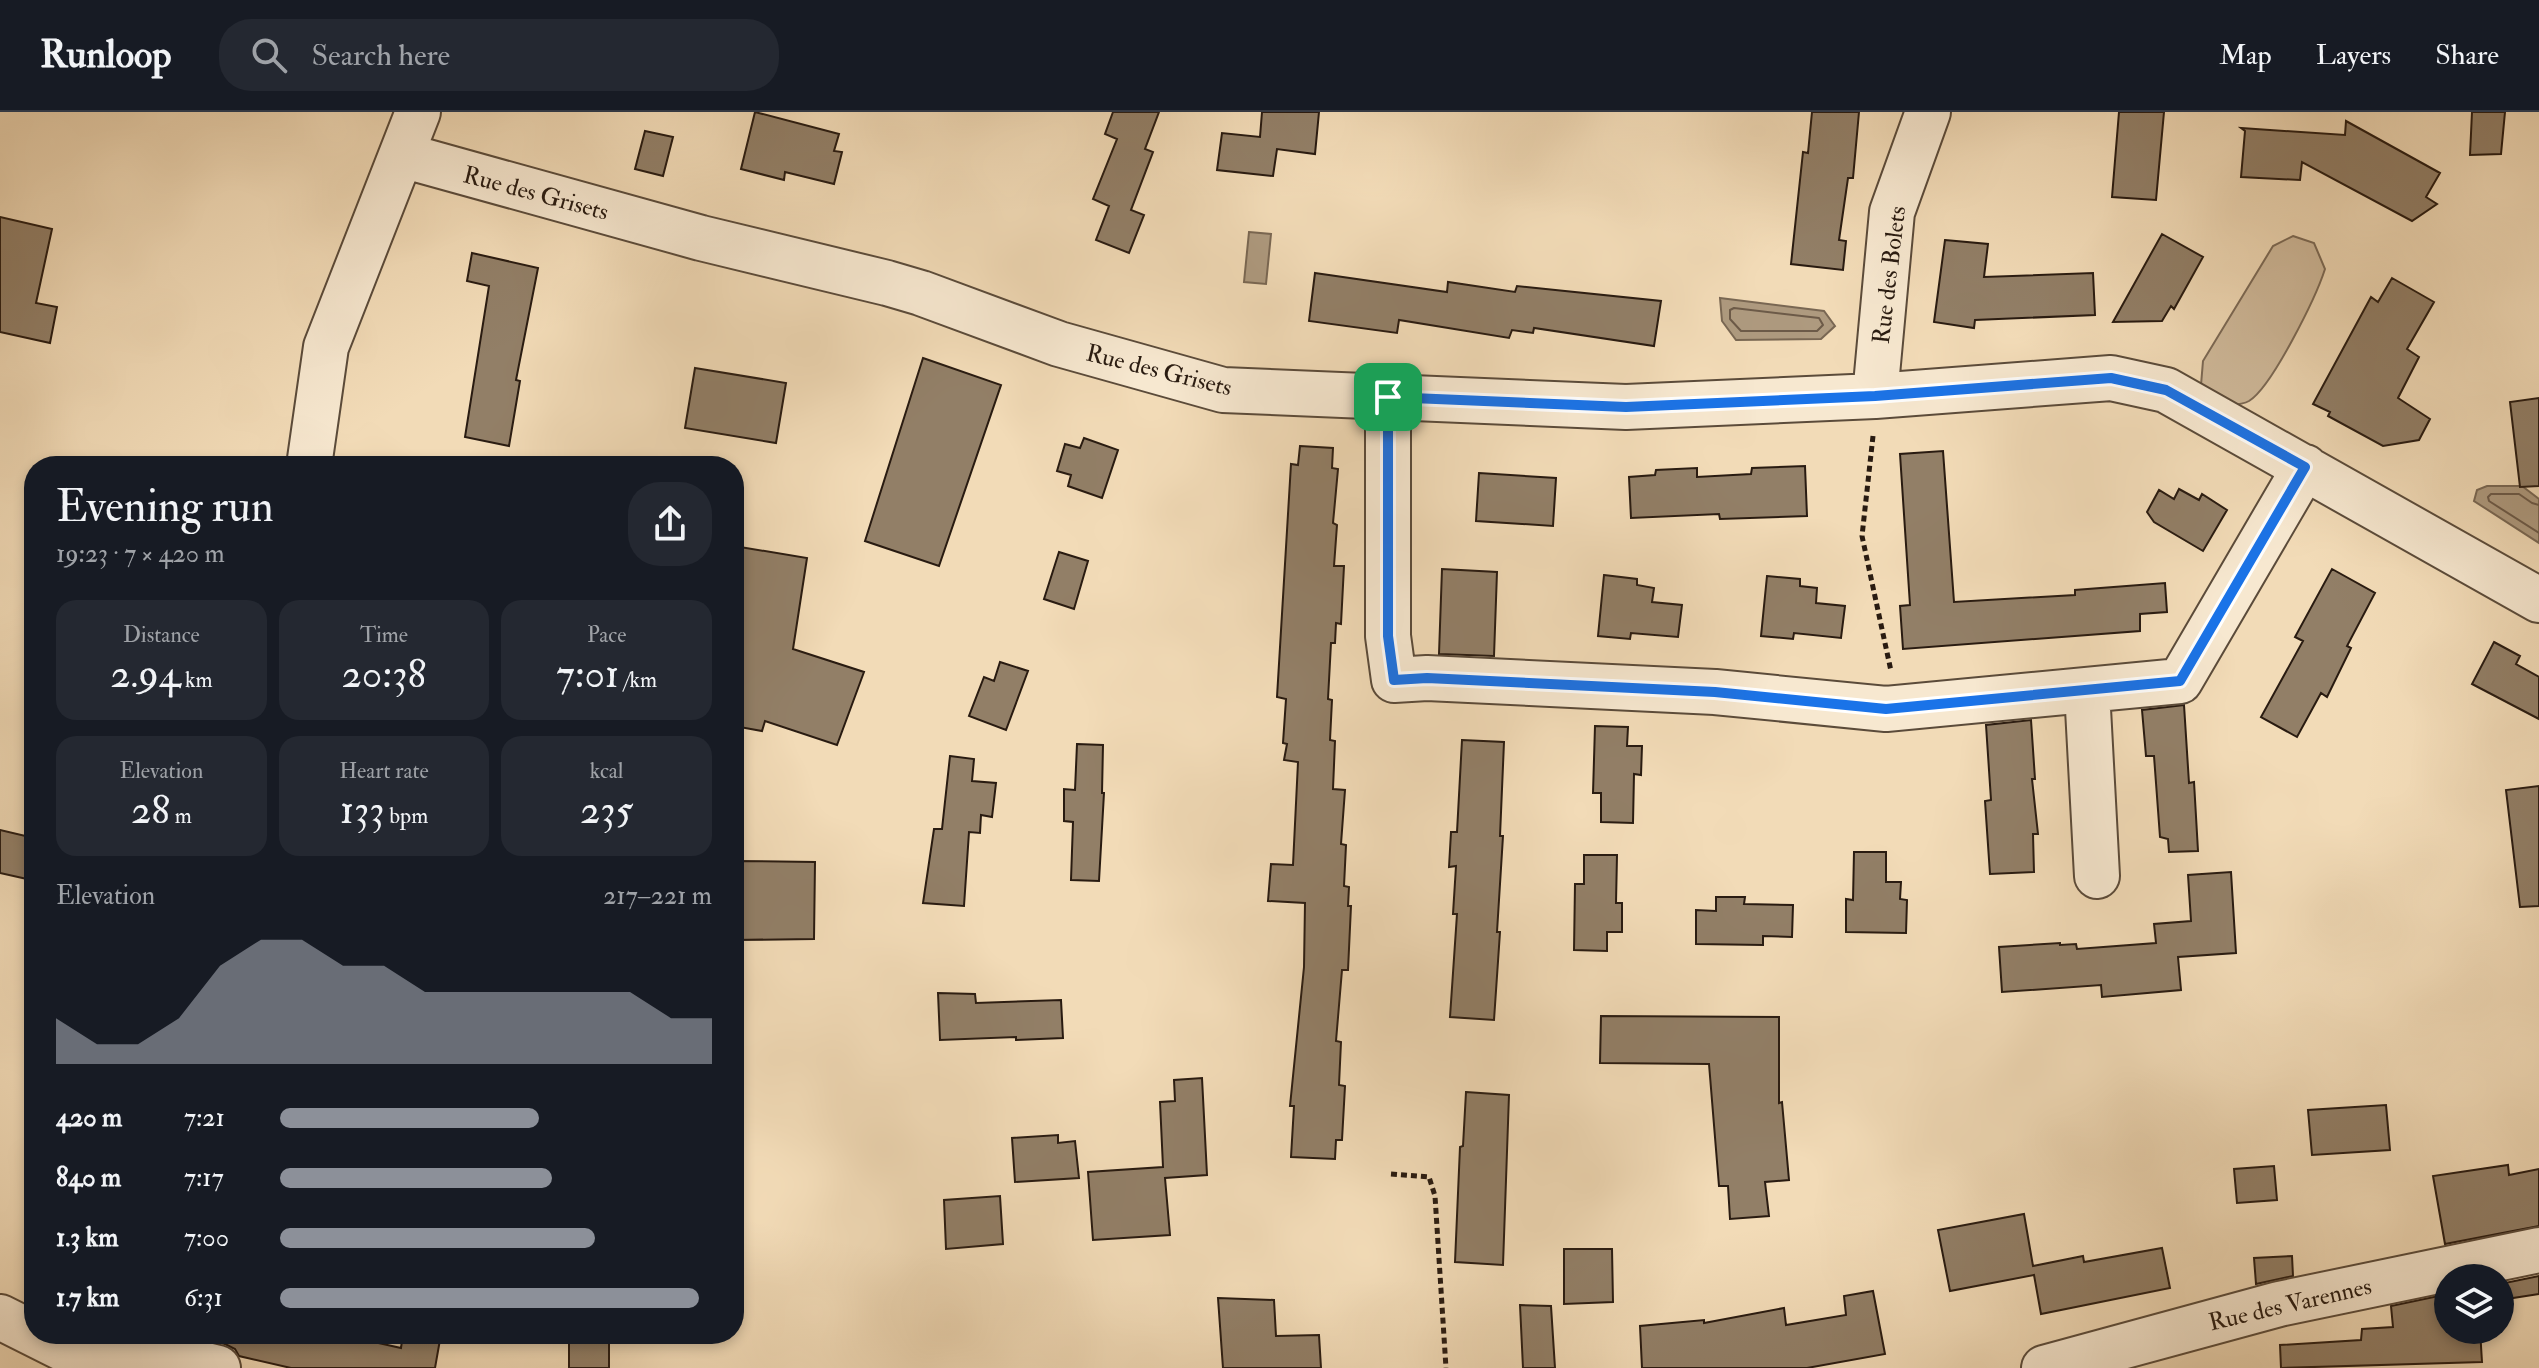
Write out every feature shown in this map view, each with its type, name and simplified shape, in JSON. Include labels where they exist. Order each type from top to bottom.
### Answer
[{"type":"street","points":[[310,456],[326,347],[418,112]]},
{"type":"street","name":"Rue des Bolets","points":[[1874,415],[1892,212],[1928,112]]},
{"type":"street","name":"Rue des Grisets","points":[[402,155],[701,238],[909,290],[1059,344],[1223,390],[1874,415],[2111,378],[2166,390],[2539,600]]},
{"type":"street","points":[[1388,397],[1388,636],[1394,680],[1427,678],[1715,692],[1886,709],[2180,681],[2305,467]]},
{"type":"street","points":[[2087,690],[2097,876]]},
{"type":"street","name":"Rue des Varennes","points":[[2044,1368],[2279,1304],[2539,1250]]},
{"type":"street","points":[[0,1317],[24,1329]]},
{"type":"street","points":[[54,1344],[88,1361],[132,1355],[218,1368]]},
{"type":"path","points":[[1874,415],[1862,536],[1898,708]]},
{"type":"path","points":[[1391,1174],[1429,1177],[1435,1196],[1446,1368]]},
{"type":"shaded area","points":[[2293,236],[2314,243],[2325,269],[2320,282],[2292,340],[2269,378],[2249,401],[2224,406],[2201,385],[2203,361],[2273,246]]},
{"type":"water","points":[[1249,232],[1271,234],[1266,284],[1244,282]]},
{"type":"water","points":[[1720,298],[1824,311],[1835,326],[1821,339],[1736,340],[1722,321]]},
{"type":"water","points":[[2487,486],[2522,486],[2539,499],[2539,543],[2474,501],[2477,490]]},
{"type":"building","points":[[755,112],[839,134],[834,151],[842,152],[834,184],[785,172],[784,180],[741,169]]},
{"type":"building","points":[[1113,112],[1159,112],[1145,149],[1153,152],[1131,210],[1144,215],[1129,253],[1096,240],[1109,206],[1093,199],[1117,139],[1105,134]]},
{"type":"building","points":[[1262,112],[1319,112],[1315,154],[1277,149],[1273,176],[1217,170],[1222,133],[1260,137]]},
{"type":"building","points":[[1812,112],[1859,112],[1853,178],[1848,178],[1839,240],[1846,241],[1843,270],[1791,264],[1803,152],[1808,153]]},
{"type":"building","points":[[2119,112],[2164,112],[2156,200],[2112,197]]},
{"type":"building","points":[[2472,112],[2505,112],[2501,154],[2470,155]]},
{"type":"building","points":[[2346,121],[2440,173],[2426,197],[2437,204],[2412,221],[2302,162],[2300,180],[2241,177],[2245,131],[2241,128],[2345,135]]},
{"type":"building","points":[[645,131],[673,137],[663,176],[635,169]]},
{"type":"building","points":[[0,217],[52,229],[36,303],[57,307],[50,343],[0,332]]},
{"type":"building","points":[[2162,234],[2203,257],[2174,309],[2171,306],[2162,321],[2113,322]]},
{"type":"building","points":[[1945,240],[1988,244],[1984,277],[2093,273],[2095,315],[1975,320],[1974,328],[1934,322]]},
{"type":"building","points":[[472,253],[538,268],[516,380],[520,381],[509,446],[465,437],[489,286],[467,281]]},
{"type":"building","points":[[1315,273],[1447,292],[1448,282],[1515,292],[1517,286],[1661,301],[1654,346],[1534,328],[1533,333],[1512,330],[1509,338],[1399,320],[1397,333],[1309,321]]},
{"type":"building","points":[[2392,278],[2434,302],[2407,349],[2419,357],[2398,398],[2430,419],[2419,440],[2383,446],[2328,416],[2330,412],[2313,404],[2371,297],[2378,302]]},
{"type":"building","points":[[923,358],[1001,385],[939,566],[865,541]]},
{"type":"building","points":[[695,368],[786,383],[776,443],[685,428]]},
{"type":"building","points":[[2539,398],[2539,486],[2520,487],[2510,402]]},
{"type":"building","points":[[1084,438],[1118,450],[1102,498],[1068,486],[1071,475],[1057,471],[1065,444],[1080,448]]},
{"type":"building","points":[[1300,446],[1333,448],[1332,468],[1338,469],[1333,523],[1337,525],[1334,566],[1344,566],[1341,624],[1336,623],[1335,643],[1331,643],[1328,699],[1332,700],[1330,740],[1335,741],[1333,789],[1345,790],[1341,844],[1346,845],[1344,886],[1349,887],[1348,906],[1351,906],[1348,970],[1342,970],[1336,1041],[1341,1042],[1339,1085],[1345,1086],[1342,1140],[1336,1140],[1335,1159],[1291,1157],[1294,1106],[1290,1106],[1304,967],[1305,903],[1268,901],[1271,864],[1293,865],[1298,762],[1284,760],[1287,744],[1283,743],[1286,699],[1277,697],[1291,464],[1298,465]]},
{"type":"building","points":[[1943,451],[1954,602],[2075,595],[2075,590],[2165,583],[2167,612],[2140,614],[2140,631],[1903,649],[1900,606],[1910,605],[1900,454]]},
{"type":"building","points":[[1805,466],[1807,516],[1720,519],[1719,514],[1631,518],[1629,477],[1655,475],[1656,470],[1697,468],[1697,477],[1751,474],[1752,468]]},
{"type":"building","points":[[1479,473],[1556,478],[1553,526],[1476,521]]},
{"type":"building","points":[[2179,489],[2199,500],[2202,494],[2227,510],[2203,551],[2154,522],[2147,512],[2159,490],[2174,499]]},
{"type":"building","points":[[744,548],[807,558],[793,649],[864,672],[837,745],[765,721],[762,731],[744,728]]},
{"type":"building","points":[[1059,552],[1088,561],[1074,609],[1044,599]]},
{"type":"building","points":[[1442,569],[1497,572],[1494,656],[1439,654]]},
{"type":"building","points":[[2332,569],[2375,593],[2347,646],[2351,648],[2327,697],[2321,693],[2297,737],[2261,717],[2303,641],[2295,637]]},
{"type":"building","points":[[1604,575],[1637,579],[1637,585],[1654,588],[1652,602],[1682,605],[1678,637],[1631,633],[1630,639],[1598,636]]},
{"type":"building","points":[[1767,576],[1800,579],[1800,586],[1817,588],[1816,603],[1845,606],[1841,638],[1794,633],[1793,639],[1761,636]]},
{"type":"building","points":[[2494,642],[2520,656],[2516,664],[2539,677],[2539,719],[2472,684]]},
{"type":"building","points":[[1000,662],[1028,671],[1006,730],[969,716],[984,677],[994,681]]},
{"type":"building","points":[[2184,705],[2189,783],[2194,782],[2198,851],[2169,852],[2168,839],[2160,837],[2154,756],[2146,756],[2142,710]]},
{"type":"building","points":[[2031,720],[2035,779],[2032,779],[2038,834],[2033,834],[2034,872],[1990,874],[1985,801],[1991,800],[1986,725]]},
{"type":"building","points":[[1595,726],[1628,727],[1627,746],[1642,746],[1641,775],[1634,774],[1633,823],[1601,822],[1601,793],[1593,793]]},
{"type":"building","points":[[1462,740],[1504,742],[1500,836],[1503,836],[1497,932],[1500,932],[1494,1020],[1450,1017],[1457,914],[1453,914],[1456,866],[1449,867],[1451,832],[1457,832]]},
{"type":"building","points":[[1077,744],[1103,745],[1104,793],[1099,881],[1071,880],[1073,822],[1064,821],[1064,789],[1075,790]]},
{"type":"building","points":[[950,756],[974,759],[972,781],[996,783],[992,817],[981,815],[980,833],[969,832],[964,906],[923,903],[934,829],[942,829]]},
{"type":"building","points":[[2539,786],[2539,906],[2520,907],[2506,790]]},
{"type":"building","points":[[0,830],[24,836],[24,878],[0,873]]},
{"type":"building","points":[[1854,852],[1886,852],[1886,882],[1901,882],[1900,899],[1907,900],[1906,933],[1846,932],[1846,899],[1853,900]]},
{"type":"building","points":[[1584,855],[1617,855],[1616,903],[1622,903],[1622,932],[1607,932],[1607,951],[1574,950],[1575,884],[1584,884]]},
{"type":"building","points":[[744,861],[815,862],[814,939],[744,940]]},
{"type":"building","points":[[2231,872],[2236,953],[2178,957],[2181,990],[2102,997],[2101,985],[2002,992],[1999,947],[2060,943],[2076,944],[2077,949],[2156,943],[2154,924],[2191,921],[2188,875]]},
{"type":"building","points":[[1716,897],[1745,897],[1744,904],[1793,905],[1792,937],[1763,936],[1763,945],[1696,944],[1696,910],[1716,911]]},
{"type":"building","points":[[938,993],[975,994],[976,1003],[1061,1000],[1063,1038],[940,1040]]},
{"type":"building","points":[[1601,1016],[1779,1017],[1779,1103],[1782,1102],[1789,1180],[1765,1182],[1769,1216],[1730,1219],[1728,1186],[1719,1186],[1709,1064],[1600,1063]]},
{"type":"building","points":[[1202,1078],[1207,1175],[1165,1178],[1170,1235],[1093,1240],[1088,1172],[1163,1167],[1160,1102],[1175,1101],[1174,1080]]},
{"type":"building","points":[[1466,1092],[1509,1095],[1503,1265],[1455,1262],[1460,1147],[1463,1146]]},
{"type":"building","points":[[2386,1105],[2390,1150],[2312,1155],[2308,1110]]},
{"type":"building","points":[[1058,1135],[1058,1143],[1075,1141],[1079,1178],[1015,1182],[1012,1138]]},
{"type":"building","points":[[2508,1165],[2509,1175],[2539,1169],[2539,1226],[2445,1244],[2433,1176]]},
{"type":"building","points":[[2274,1166],[2277,1200],[2237,1203],[2234,1169]]},
{"type":"building","points":[[1000,1196],[1003,1244],[946,1249],[944,1200]]},
{"type":"building","points":[[2024,1214],[2033,1266],[2083,1256],[2084,1262],[2162,1248],[2170,1288],[2041,1314],[2034,1275],[1950,1291],[1938,1230]]},
{"type":"building","points":[[1564,1249],[1612,1249],[1613,1302],[1564,1304]]},
{"type":"building","points":[[2292,1256],[2293,1276],[2256,1284],[2254,1258]]},
{"type":"building","points":[[2539,1276],[2539,1294],[2514,1298],[2514,1281]]},
{"type":"building","points":[[1873,1291],[1885,1354],[1807,1368],[1642,1368],[1640,1326],[1704,1320],[1704,1323],[1784,1308],[1786,1325],[1846,1315],[1844,1296]]},
{"type":"building","points":[[2434,1297],[2434,1344],[2481,1344],[2482,1362],[2281,1368],[2280,1345],[2361,1340],[2362,1329],[2393,1327],[2391,1306]]},
{"type":"building","points":[[1218,1298],[1274,1300],[1276,1336],[1319,1335],[1321,1368],[1223,1368]]},
{"type":"building","points":[[1520,1305],[1551,1306],[1555,1368],[1523,1368]]},
{"type":"building","points":[[225,1344],[383,1344],[401,1348],[402,1344],[439,1344],[435,1368],[291,1368],[239,1356],[235,1349]]},
{"type":"building","points":[[569,1344],[609,1344],[609,1368],[569,1368]]},
{"type":"route","points":[[2111,378],[2166,390],[2305,467],[2180,681],[1886,709],[1715,692],[1427,678],[1394,680],[1388,636],[1388,397],[1626,407],[1875,396],[2111,378]]}]
